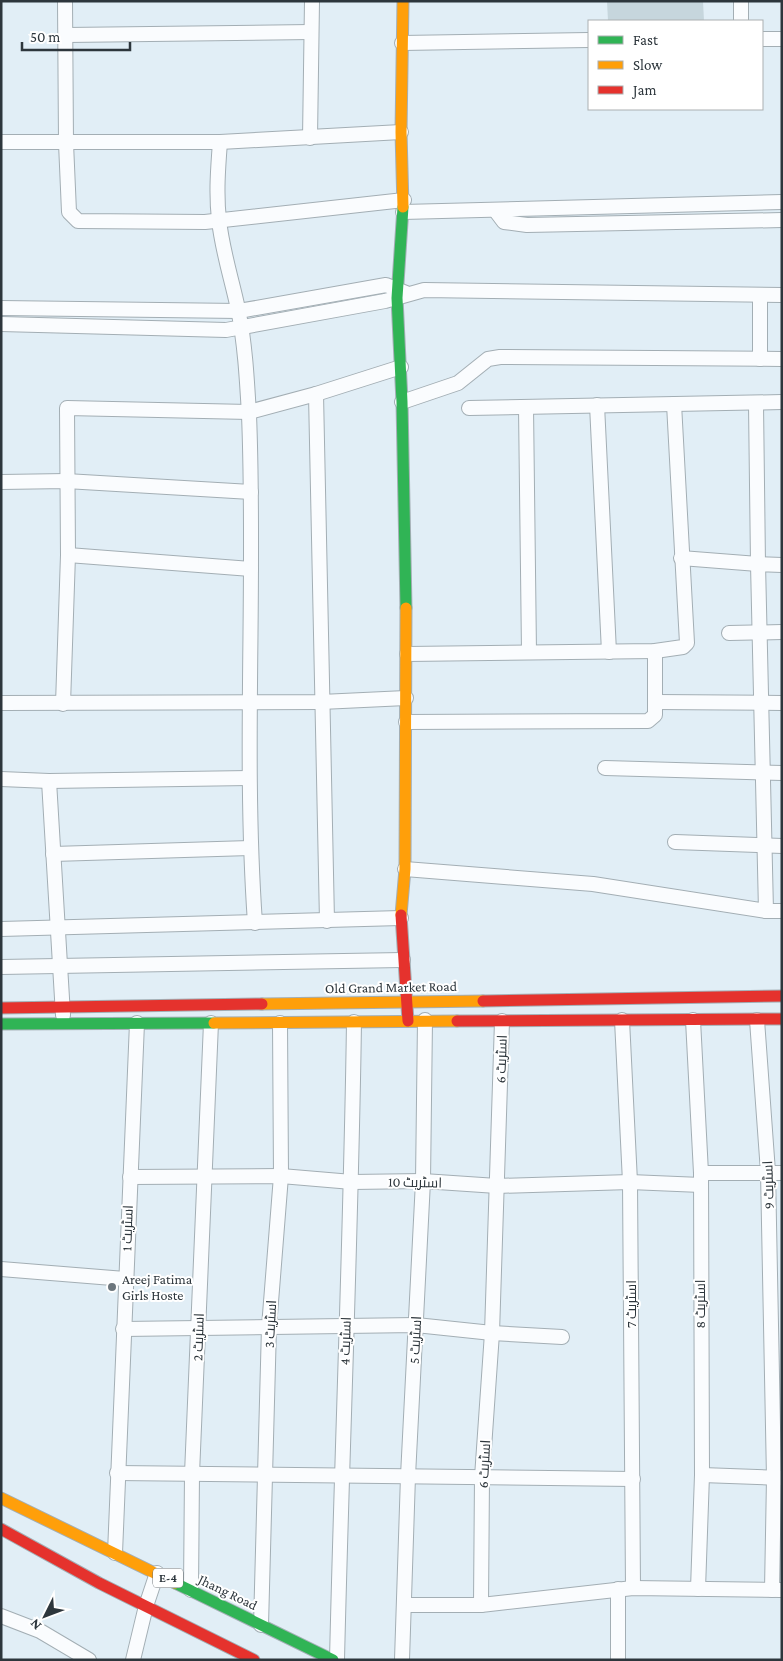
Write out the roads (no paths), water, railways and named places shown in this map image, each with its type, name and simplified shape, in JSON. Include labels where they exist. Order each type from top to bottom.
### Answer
[{"type":"main road","points":[[403,1],[403,206],[400,293],[407,654],[405,869],[401,918],[408,1021]]},
{"type":"main road","name":"Old Grand Market Road","points":[[1,1008],[782,996]]},
{"type":"main road","points":[[1,1024],[425,1020],[782,1020]]},
{"type":"main road","name":"Jhang Road","points":[[1,1498],[335,1660]]},
{"type":"main road","name":"E-4","points":[[1,1529],[99,1583],[254,1660]]},
{"type":"street","points":[[65,1],[66,143],[69,212],[78,221],[219,221],[403,206],[495,210],[782,202]]},
{"type":"street","points":[[310,138],[312,1]]},
{"type":"street","points":[[741,1],[741,20]]},
{"type":"street","points":[[66,35],[311,32]]},
{"type":"street","points":[[763,39],[782,39]]},
{"type":"street","points":[[402,43],[588,40]]},
{"type":"street","points":[[1,142],[220,142],[402,132]]},
{"type":"street","points":[[220,142],[217,186],[219,221],[239,311],[249,412],[251,492],[249,778],[250,848],[255,923]]},
{"type":"street","points":[[495,210],[504,222],[527,225],[782,220]]},
{"type":"street","points":[[1,308],[239,311],[386,285],[400,293]]},
{"type":"street","points":[[1,324],[206,330],[241,327],[400,293],[424,290],[782,294]]},
{"type":"street","points":[[760,295],[760,359]]},
{"type":"street","points":[[402,402],[458,382],[488,359],[500,357],[782,359]]},
{"type":"street","points":[[63,704],[68,555],[66,412],[70,407],[249,412],[316,394],[401,367]]},
{"type":"street","points":[[316,394],[327,921]]},
{"type":"street","points":[[469,408],[756,404],[782,402]]},
{"type":"street","points":[[407,654],[655,651],[679,650],[687,643],[674,404]]},
{"type":"street","points":[[756,404],[766,911]]},
{"type":"street","points":[[597,406],[608,652]]},
{"type":"street","points":[[526,407],[529,652]]},
{"type":"street","points":[[1,482],[66,482],[251,492]]},
{"type":"street","points":[[68,555],[251,569]]},
{"type":"street","points":[[681,558],[782,565]]},
{"type":"street","points":[[729,632],[782,632]]},
{"type":"street","points":[[406,722],[648,721],[655,715],[655,651]]},
{"type":"street","points":[[1,703],[321,702],[406,698]]},
{"type":"street","points":[[656,702],[782,703]]},
{"type":"street","points":[[605,768],[782,774]]},
{"type":"street","points":[[1,779],[49,781],[249,778]]},
{"type":"street","points":[[49,781],[56,929],[64,1024]]},
{"type":"street","points":[[675,842],[782,846]]},
{"type":"street","points":[[53,854],[250,848]]},
{"type":"street","points":[[405,869],[593,884],[766,911],[782,911]]},
{"type":"street","points":[[1,930],[401,918]]},
{"type":"street","points":[[1,967],[403,960]]},
{"type":"street","name":"اسٹریٹ 5","points":[[402,1660],[408,1476],[423,1181],[425,1020]]},
{"type":"street","name":"اسٹریٹ 7","points":[[622,1020],[630,1182],[633,1588]]},
{"type":"street","name":"اسٹریٹ 8","points":[[693,1020],[701,1179],[702,1475],[698,1589]]},
{"type":"street","name":"اسٹریٹ 9","points":[[757,1020],[775,1172],[778,1478],[777,1590]]},
{"type":"street","name":"اسٹریٹ 6","points":[[481,1605],[482,1477],[492,1333],[502,1021]]},
{"type":"street","name":"اسٹریٹ 3","points":[[261,1625],[270,1327],[281,1176],[280,1022]]},
{"type":"street","name":"اسٹریٹ 4","points":[[335,1660],[352,1182],[354,1022]]},
{"type":"street","name":"اسٹریٹ 1","points":[[114,1553],[137,1023]]},
{"type":"street","name":"اسٹریٹ 2","points":[[191,1590],[192,1474],[211,1023]]},
{"type":"street","name":"اسٹریٹ 10","points":[[130,1177],[281,1176],[352,1182],[423,1181],[497,1186],[701,1179],[775,1172]]},
{"type":"street","points":[[1,1269],[125,1279]]},
{"type":"street","points":[[123,1329],[416,1325],[492,1333],[562,1337]]},
{"type":"street","points":[[117,1473],[633,1479]]},
{"type":"street","points":[[702,1475],[778,1478]]},
{"type":"street","points":[[133,1660],[146,1606],[157,1573]]},
{"type":"street","points":[[404,1605],[481,1605],[633,1588],[777,1590]]},
{"type":"street","points":[[618,1589],[618,1660]]},
{"type":"street","points":[[1,1616],[40,1631],[89,1660]]},
{"type":"place","name":"Areej Fatima Girls Hoste","points":[[112,1287]]}]
